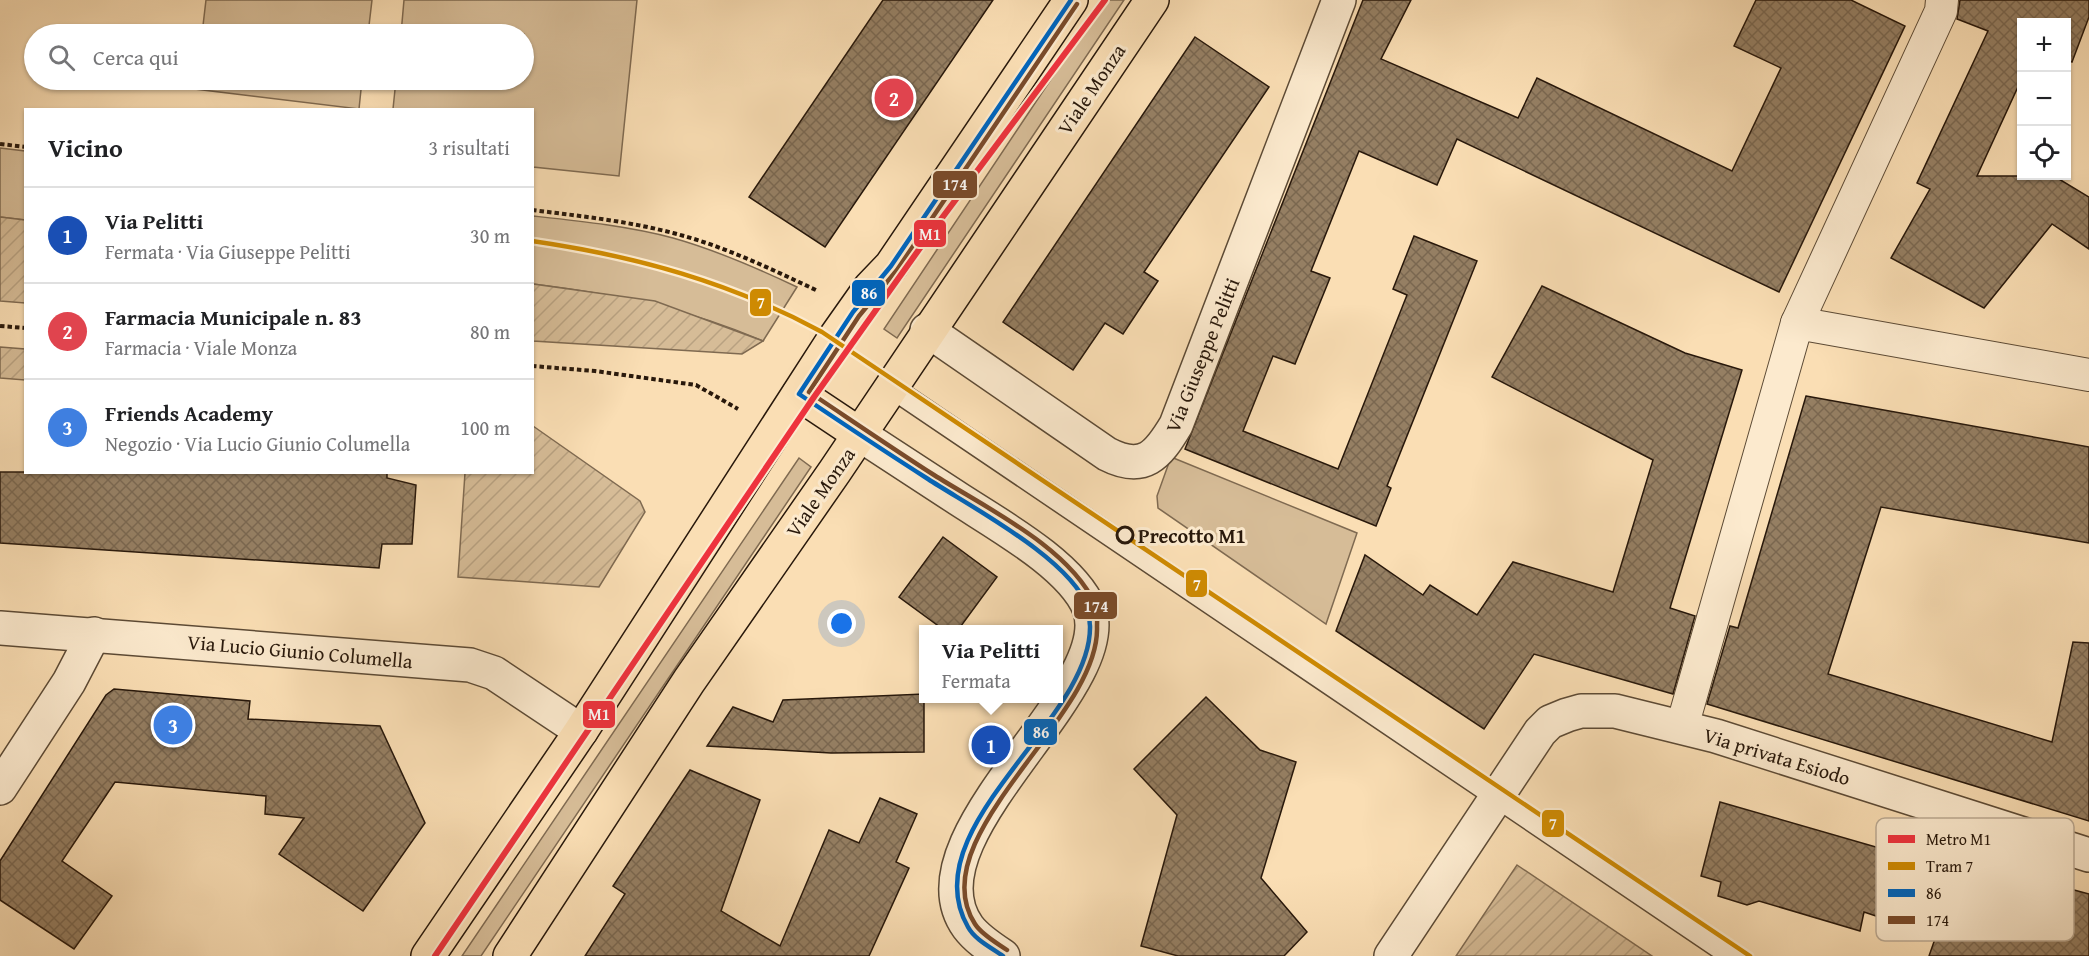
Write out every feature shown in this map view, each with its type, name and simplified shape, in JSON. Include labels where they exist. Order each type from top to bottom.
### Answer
[{"type":"main road","points":[[428,956],[580,731],[846,322],[870,288],[891,266],[1071,0]]},
{"type":"main road","name":"Viale Monza","points":[[510,956],[689,681],[860,434],[927,330],[1152,0]]},
{"type":"main road","points":[[799,394],[860,434]]},
{"type":"street","name":"Via Giuseppe Pelitti","points":[[927,330],[973,364],[1107,454],[1133,462],[1145,461],[1154,456],[1176,425],[1339,0]]},
{"type":"street","points":[[1682,728],[1797,323],[1941,11],[1942,0]]},
{"type":"street","points":[[1797,323],[2089,375]]},
{"type":"street","points":[[860,434],[1028,544],[1067,579],[1089,608],[1092,637],[1083,665],[1063,694]]},
{"type":"street","name":"Via Lucio Giunio Columella","points":[[0,628],[470,665],[494,673],[580,731]]},
{"type":"street","points":[[0,788],[69,682],[94,634]]},
{"type":"street","points":[[1003,956],[968,927],[958,904],[960,862],[992,798],[1057,703]]},
{"type":"street","name":"Via privata Esiodo","points":[[1391,956],[1540,732],[1550,722],[1581,711],[1615,711],[1682,728],[1970,818]]},
{"type":"street","name":"Via privata Esiodo","points":[[2074,850],[2089,855]]},
{"type":"lane","points":[[891,387],[1732,956]]},
{"type":"path","points":[[0,144],[24,147]]},
{"type":"path","points":[[534,210],[611,220],[675,233],[739,254],[819,291]]},
{"type":"path","points":[[0,326],[24,328]]},
{"type":"path","points":[[534,366],[595,371],[696,386],[738,410]]},
{"type":"shaded area","points":[[206,0],[372,0],[369,24],[203,24]]},
{"type":"shaded area","points":[[404,0],[637,0],[619,176],[534,167],[534,108],[393,108],[395,90],[534,90],[534,24],[402,24]]},
{"type":"shaded area","points":[[1104,0],[1124,0],[897,338],[884,329]]},
{"type":"shaded area","points":[[203,90],[361,90],[359,108]]},
{"type":"shaded area","points":[[0,148],[24,151],[24,220],[0,217]]},
{"type":"shaded area","points":[[534,216],[621,227],[673,238],[736,260],[797,287],[763,341],[735,329],[678,311],[592,292],[534,284]]},
{"type":"shaded area","points":[[0,217],[24,220],[24,303],[0,301]]},
{"type":"shaded area","points":[[534,284],[655,301],[763,341],[742,354],[534,341]]},
{"type":"shaded area","points":[[0,347],[24,349],[24,380],[0,378]]},
{"type":"shaded area","points":[[534,427],[640,501],[645,512],[599,587],[458,577],[465,474],[534,474]]},
{"type":"shaded area","points":[[1171,457],[1357,533],[1326,624],[1158,508],[1157,496]]},
{"type":"shaded area","points":[[799,458],[811,467],[481,956],[462,956]]},
{"type":"shaded area","points":[[1517,865],[1652,956],[1456,956]]},
{"type":"building","points":[[883,0],[993,0],[825,247],[749,197]]},
{"type":"building","points":[[1363,0],[1411,0],[1381,59],[1518,118],[1537,78],[1732,171],[1781,68],[1734,46],[1756,0],[1851,0],[1905,26],[1779,292],[1457,139],[1437,185],[1359,151],[1311,271],[1330,278],[1295,364],[1273,356],[1243,431],[1338,469],[1407,295],[1393,289],[1414,236],[1477,261],[1387,486],[1391,488],[1376,526],[1185,449]]},
{"type":"building","points":[[1960,0],[2089,0],[2089,17],[2072,62],[2071,18],[2017,18],[2017,89],[1977,176],[2017,176],[2017,180],[2061,180],[2089,197],[2089,249],[2052,224],[1984,308],[1891,258],[1930,189],[1917,183],[1988,31],[1957,19]]},
{"type":"building","points":[[1195,37],[1269,87],[1144,272],[1158,281],[1123,334],[1105,323],[1073,370],[1003,322]]},
{"type":"building","points":[[1542,286],[1685,353],[1742,370],[1670,608],[1695,616],[1673,694],[1534,654],[1484,729],[1336,631],[1365,555],[1423,595],[1430,585],[1477,615],[1513,562],[1613,592],[1653,460],[1492,377]]},
{"type":"building","points":[[1806,396],[2089,447],[2089,543],[1881,507],[1828,674],[2052,742],[2073,642],[2089,643],[2089,821],[1707,704],[1730,626],[1738,628]]},
{"type":"building","points":[[0,472],[24,472],[24,474],[387,474],[387,478],[416,485],[412,544],[382,544],[379,568],[0,543]]},
{"type":"building","points":[[943,537],[997,577],[962,625],[937,625],[899,597]]},
{"type":"building","points":[[114,689],[250,701],[248,719],[380,726],[425,823],[363,911],[279,854],[304,818],[265,814],[266,796],[115,782],[62,861],[112,896],[74,949],[0,900],[0,861],[106,695]]},
{"type":"building","points":[[919,694],[919,703],[924,703],[924,752],[831,753],[707,746],[733,707],[773,722],[783,700]]},
{"type":"building","points":[[1206,697],[1260,750],[1296,762],[1261,878],[1307,932],[1284,956],[1178,956],[1141,946],[1177,815],[1134,769]]},
{"type":"building","points":[[690,770],[760,800],[721,911],[780,946],[829,830],[859,843],[880,798],[917,814],[896,862],[909,868],[869,956],[585,956],[625,894],[613,886]]},
{"type":"building","points":[[1720,802],[1876,847],[1876,916],[1864,912],[1860,931],[1759,901],[1747,905],[1718,896],[1721,882],[1701,876]]},
{"type":"building","points":[[2074,890],[2089,894],[2089,956],[1929,956],[1934,941],[2074,941]]},
{"type":"metro line","name":"M1","points":[[435,956],[814,397],[930,234],[1105,0]]},
{"type":"tram line","name":"7","points":[[534,241],[608,255],[681,273],[752,299],[822,332],[1750,956]]},
{"type":"transit line","name":"86","points":[[1063,700],[1083,662],[1090,626],[1088,608],[1078,590],[1062,571],[993,519],[895,458],[799,394],[853,312],[891,266],[1071,0]]},
{"type":"transit line","name":"174","points":[[1007,950],[975,924],[964,890],[971,854],[990,816],[1071,700],[1090,662],[1097,627],[1095,604],[1083,583],[1066,564],[1024,530],[934,475],[809,392],[859,316],[897,270],[1077,4]]},
{"type":"transit line","name":"86","points":[[1003,956],[979,940],[968,927],[957,890],[963,852],[982,813],[1061,703]]},
{"type":"place","name":"Farmacia Municipale n. 83","points":[[894,98]]},
{"type":"place","name":"Precotto M1","points":[[1125,535]]},
{"type":"place","name":"Friends Academy","points":[[173,725]]},
{"type":"place","name":"Via Pelitti","points":[[991,745]]}]
